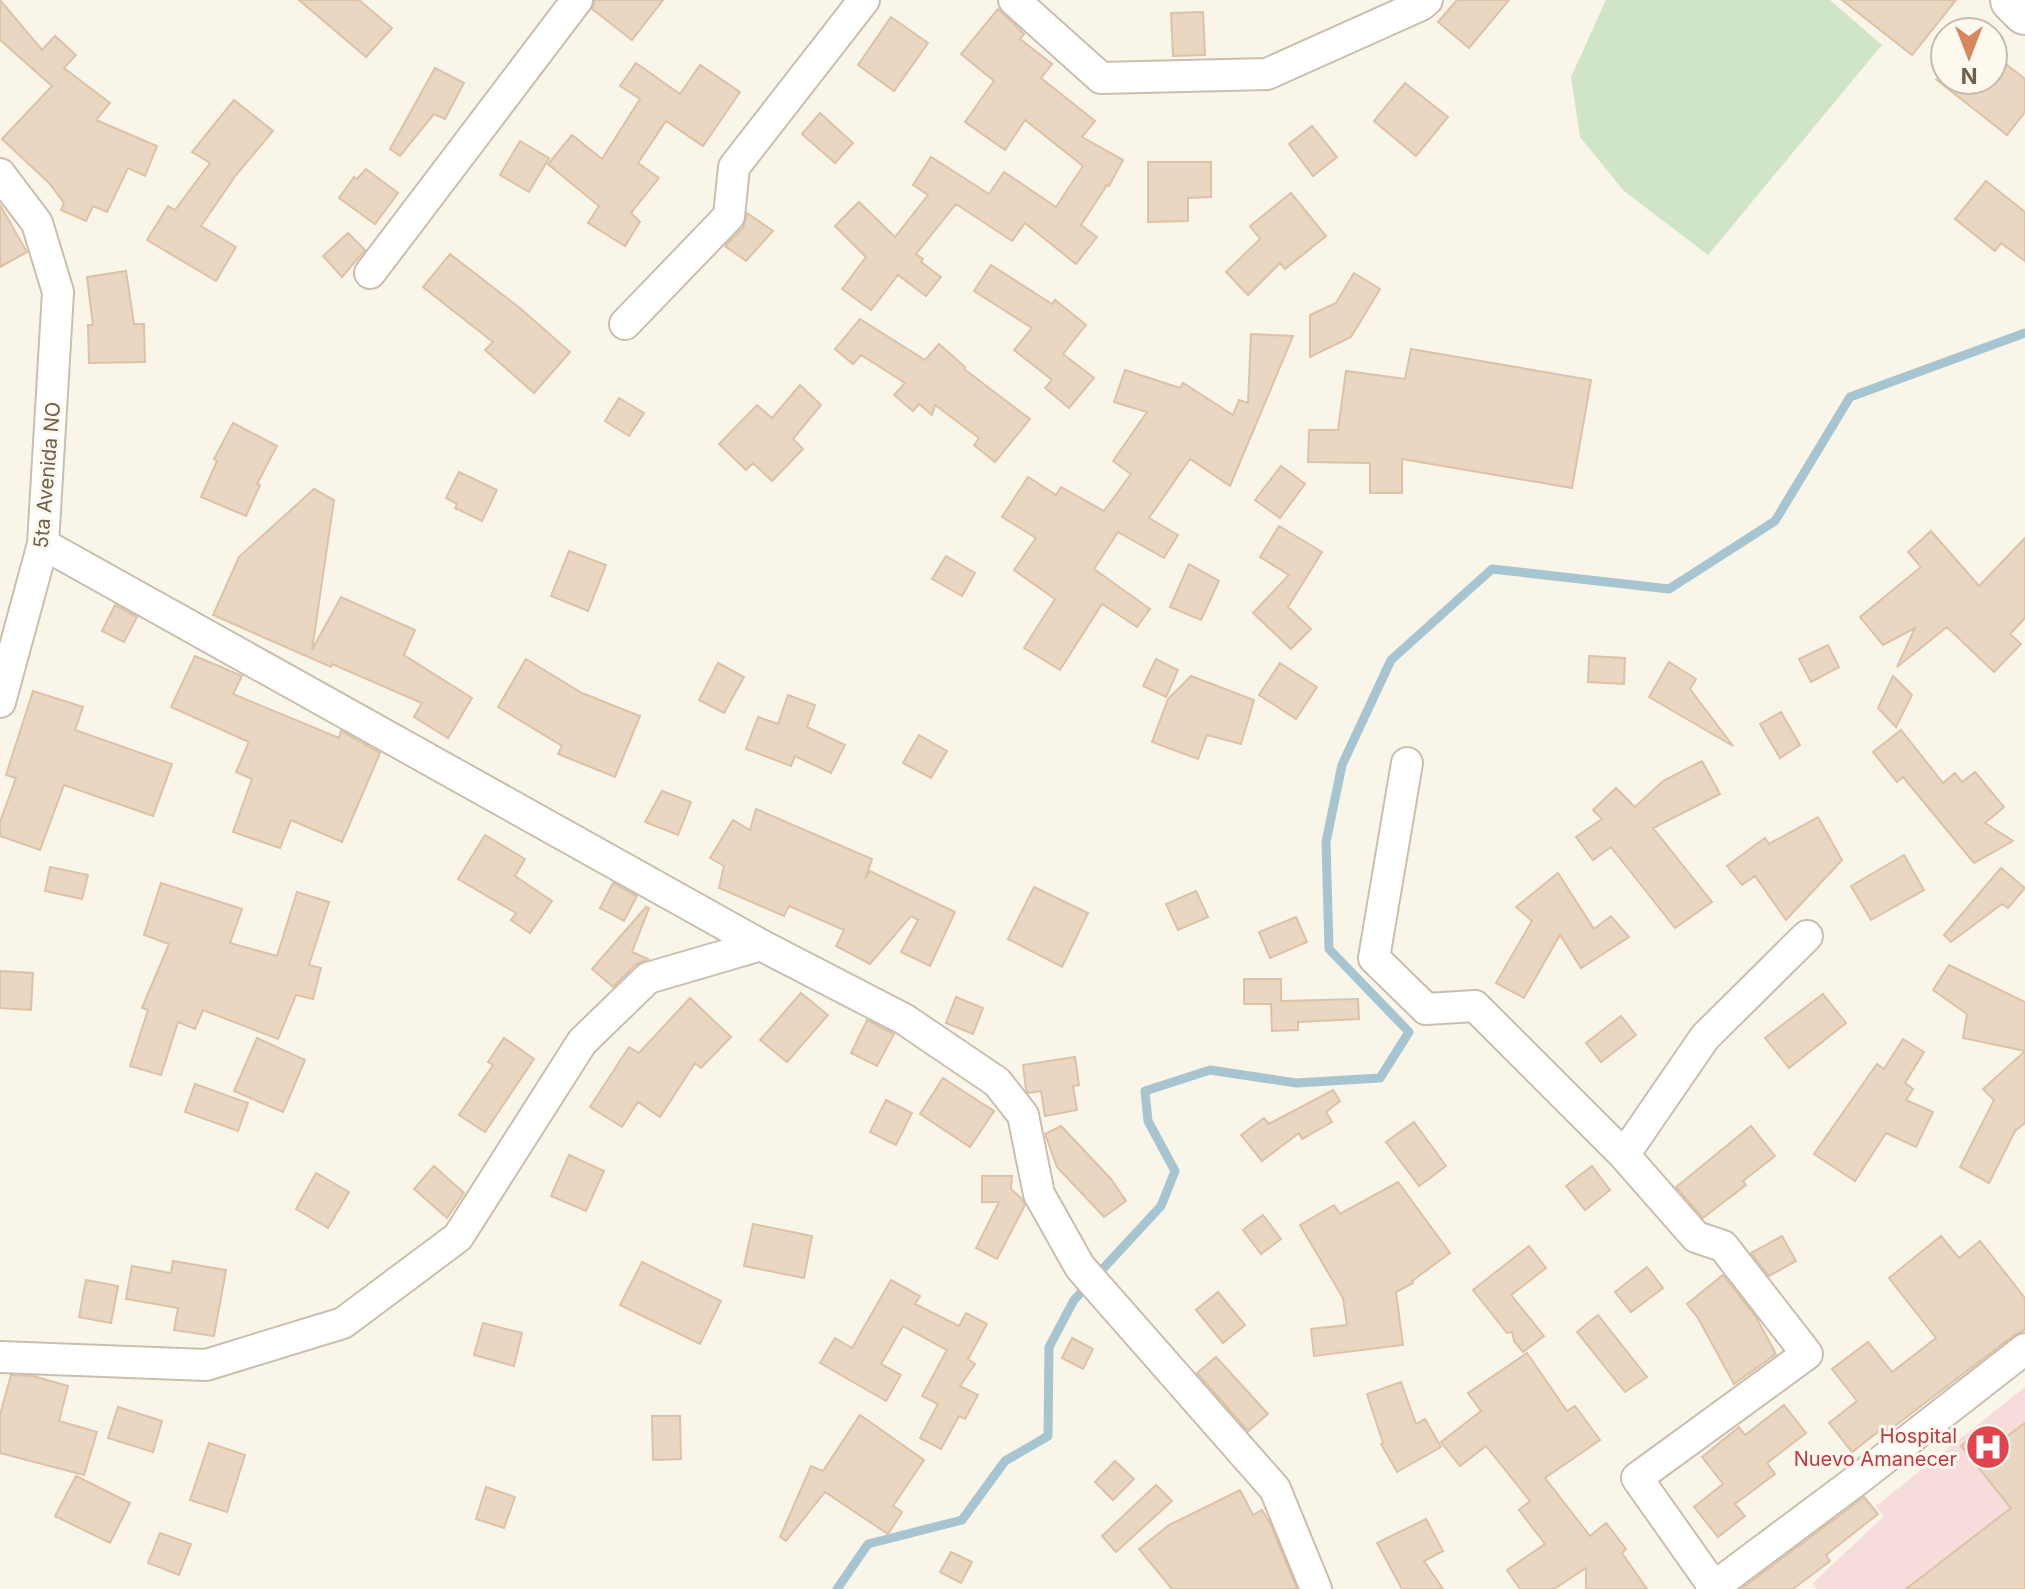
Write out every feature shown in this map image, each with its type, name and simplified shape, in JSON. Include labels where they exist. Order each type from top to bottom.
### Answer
[{"type":"main road","points":[[2013,0],[2025,12]]},
{"type":"street","points":[[370,273],[577,0]]},
{"type":"street","points":[[625,324],[729,216],[734,167],[864,0]]},
{"type":"street","points":[[1014,0],[1101,78],[1267,74],[1427,0]]},
{"type":"street","name":"5ta Avenida NO","points":[[0,174],[37,223],[58,292],[43,544],[0,702]]},
{"type":"street","points":[[43,544],[761,945],[904,1019],[997,1082],[1023,1115],[1039,1194],[1080,1267],[1275,1489],[1316,1589]]},
{"type":"street","points":[[1407,763],[1374,958],[1426,1009],[1475,1006],[1624,1155],[1696,1237],[1723,1246],[1807,1354],[1637,1478],[1713,1588],[2025,1349]]},
{"type":"street","points":[[1624,1155],[1705,1037],[1807,936]]},
{"type":"street","points":[[0,1357],[206,1365],[343,1323],[458,1237],[582,1042],[648,978],[761,945]]},
{"type":"shaded area","name":"Hospital Nuevo Amanecer","points":[[2025,1387],[2025,1589],[1816,1589],[1812,1584],[1884,1516],[1876,1506]]},
{"type":"green space","points":[[1606,0],[1830,0],[1882,45],[1708,255],[1624,191],[1580,137],[1571,77]]},
{"type":"building","points":[[0,0],[42,50],[55,36],[76,55],[64,68],[110,103],[96,120],[157,146],[145,176],[128,168],[107,212],[93,206],[86,221],[61,210],[64,203],[49,183],[2,139],[52,86],[0,40]]},
{"type":"building","points":[[299,0],[359,0],[392,28],[366,57]]},
{"type":"building","points":[[595,0],[663,0],[632,40],[592,9]]},
{"type":"building","points":[[1457,0],[1509,0],[1469,48],[1438,22]]},
{"type":"building","points":[[1842,0],[1956,0],[1943,16],[1929,16],[1929,34],[1912,55]]},
{"type":"building","points":[[998,9],[1024,34],[1020,39],[1052,64],[1041,78],[1095,121],[1082,137],[1123,160],[1081,225],[1097,237],[1076,264],[1025,223],[1012,241],[956,204],[916,254],[923,259],[921,262],[941,277],[926,296],[898,275],[871,310],[842,289],[866,257],[835,226],[859,202],[895,237],[928,195],[913,185],[931,157],[989,194],[1004,172],[1056,207],[1083,166],[1025,120],[1005,150],[965,122],[994,81],[961,54]]},
{"type":"building","points":[[1203,12],[1205,55],[1173,56],[1171,13]]},
{"type":"building","points":[[891,17],[928,43],[894,91],[858,65]]},
{"type":"building","points":[[636,63],[680,94],[700,65],[740,92],[703,146],[666,121],[638,163],[659,178],[631,213],[640,222],[625,246],[588,223],[599,206],[548,164],[572,135],[602,159],[640,99],[620,86]]},
{"type":"building","points":[[2009,66],[2025,79],[2025,112],[2007,135],[1957,96],[2009,96]]},
{"type":"building","points":[[435,68],[464,83],[445,119],[434,114],[400,156],[390,149]]},
{"type":"building","points":[[1405,83],[1448,117],[1416,156],[1374,121]]},
{"type":"building","points":[[234,100],[273,131],[236,175],[201,226],[236,247],[216,281],[147,240],[168,206],[175,210],[210,163],[192,152]]},
{"type":"building","points":[[820,113],[853,143],[835,163],[802,134]]},
{"type":"building","points":[[1312,126],[1337,157],[1313,176],[1289,144]]},
{"type":"building","points":[[520,141],[549,158],[529,192],[500,175]]},
{"type":"building","points":[[1148,162],[1211,162],[1211,197],[1188,198],[1188,221],[1148,222]]},
{"type":"building","points":[[366,169],[398,193],[375,224],[339,198],[354,177],[357,179]]},
{"type":"building","points":[[1986,181],[2025,212],[2025,261],[2001,243],[1995,251],[1955,219]]},
{"type":"building","points":[[1291,193],[1326,236],[1285,269],[1280,263],[1248,295],[1226,272],[1260,239],[1250,226]]},
{"type":"building","points":[[0,205],[27,252],[0,267]]},
{"type":"building","points":[[747,213],[773,231],[746,261],[725,246],[743,228]]},
{"type":"building","points":[[348,233],[365,250],[342,277],[323,256]]},
{"type":"building","points":[[450,254],[570,352],[534,393],[485,350],[493,342],[423,287]]},
{"type":"building","points":[[991,265],[1052,304],[1055,300],[1086,325],[1063,354],[1094,378],[1069,408],[1045,388],[1052,380],[1014,350],[1032,328],[974,291]]},
{"type":"building","points":[[126,271],[134,324],[144,324],[145,362],[89,363],[88,325],[93,325],[87,277]]},
{"type":"building","points":[[1354,273],[1380,289],[1351,337],[1310,357],[1310,315],[1336,303]]},
{"type":"building","points":[[860,319],[925,360],[939,344],[964,369],[1030,419],[995,462],[974,445],[979,438],[935,405],[932,415],[919,404],[913,411],[894,395],[905,383],[861,355],[853,364],[835,349]]},
{"type":"building","points":[[1251,334],[1293,336],[1230,486],[1190,459],[1149,518],[1178,535],[1164,558],[1118,532],[1094,569],[1150,609],[1137,627],[1102,604],[1060,670],[1024,648],[1055,599],[1014,570],[1036,538],[1002,517],[1028,477],[1056,495],[1061,487],[1104,511],[1131,474],[1113,461],[1147,412],[1114,402],[1125,370],[1180,388],[1183,383],[1233,415],[1239,400],[1248,403]]},
{"type":"building","points":[[1411,349],[1591,380],[1572,488],[1402,459],[1402,493],[1370,493],[1370,463],[1308,462],[1309,430],[1338,430],[1346,371],[1405,379]]},
{"type":"building","points":[[800,385],[821,405],[793,439],[803,449],[772,481],[753,463],[746,470],[719,444],[757,405],[772,418]]},
{"type":"building","points":[[619,398],[644,413],[629,436],[605,421]]},
{"type":"building","points":[[233,423],[277,446],[257,484],[260,485],[246,516],[201,497],[217,461],[214,459]]},
{"type":"building","points":[[1281,466],[1305,484],[1280,518],[1255,500]]},
{"type":"building","points":[[459,472],[497,490],[482,521],[455,508],[457,504],[446,498]]},
{"type":"building","points":[[314,489],[334,500],[312,650],[341,597],[415,630],[404,655],[472,698],[448,738],[414,717],[422,703],[213,615],[239,557]]},
{"type":"building","points":[[1279,526],[1322,552],[1288,607],[1311,629],[1291,649],[1253,613],[1289,575],[1260,557]]},
{"type":"building","points":[[1931,531],[1979,586],[2025,538],[2025,618],[2010,634],[2021,644],[1994,672],[1947,627],[1897,667],[1915,628],[1883,645],[1860,617],[1921,567],[1908,552]]},
{"type":"building","points":[[569,551],[606,565],[588,611],[551,596]]},
{"type":"building","points":[[946,556],[975,573],[962,596],[932,579]]},
{"type":"building","points":[[1189,564],[1219,581],[1201,620],[1170,607]]},
{"type":"building","points":[[115,605],[137,617],[124,642],[102,631]]},
{"type":"building","points":[[1828,645],[1839,667],[1811,682],[1799,659]]},
{"type":"building","points":[[195,656],[242,676],[233,694],[339,738],[341,731],[380,753],[342,842],[291,820],[280,848],[233,832],[252,779],[236,772],[249,742],[171,707]]},
{"type":"building","points":[[1589,656],[1625,658],[1624,684],[1588,682]]},
{"type":"building","points":[[526,659],[582,693],[640,716],[615,777],[558,754],[562,746],[498,707]]},
{"type":"building","points":[[1156,659],[1178,670],[1166,697],[1143,686]]},
{"type":"building","points":[[1669,662],[1696,679],[1690,689],[1733,746],[1649,697]]},
{"type":"building","points":[[718,663],[744,677],[724,713],[699,700]]},
{"type":"building","points":[[1280,663],[1317,687],[1296,719],[1259,695]]},
{"type":"building","points":[[1191,676],[1254,700],[1241,744],[1207,735],[1198,759],[1152,742],[1168,699]]},
{"type":"building","points":[[1893,676],[1912,695],[1896,727],[1878,708]]},
{"type":"building","points":[[33,691],[83,707],[75,730],[172,764],[153,816],[64,785],[40,850],[0,836],[0,822],[16,778],[6,775]]},
{"type":"building","points":[[788,695],[815,705],[807,727],[845,745],[831,773],[795,756],[791,766],[746,749],[758,717],[778,724]]},
{"type":"building","points":[[1781,712],[1800,745],[1780,758],[1760,724]]},
{"type":"building","points":[[1901,730],[1943,783],[1955,773],[1962,782],[1975,772],[2004,807],[1985,823],[2013,841],[1974,863],[1903,777],[1897,782],[1873,752]]},
{"type":"building","points":[[919,735],[947,751],[931,778],[903,763]]},
{"type":"building","points":[[1702,761],[1720,794],[1653,828],[1712,902],[1675,928],[1611,847],[1593,860],[1576,837],[1602,819],[1593,810],[1616,788],[1635,807],[1663,781]]},
{"type":"building","points":[[662,791],[691,802],[678,835],[645,822]]},
{"type":"building","points":[[756,809],[872,859],[865,879],[870,871],[955,912],[930,966],[901,952],[918,920],[911,916],[870,964],[836,946],[844,930],[789,906],[784,916],[719,888],[724,866],[710,858],[733,820],[750,830]]},
{"type":"building","points":[[1818,817],[1842,860],[1786,920],[1755,876],[1742,885],[1727,866],[1765,838],[1769,844]]},
{"type":"building","points":[[485,835],[525,859],[515,876],[552,901],[530,933],[511,920],[516,913],[458,879]]},
{"type":"building","points":[[1904,855],[1924,890],[1871,920],[1851,886]]},
{"type":"building","points":[[50,867],[88,875],[82,899],[45,891]]},
{"type":"building","points":[[2001,868],[2025,888],[2008,908],[2002,904],[1951,942],[1944,935]]},
{"type":"building","points":[[1558,873],[1594,929],[1611,916],[1629,937],[1581,968],[1560,935],[1524,998],[1496,983],[1532,921],[1516,907]]},
{"type":"building","points":[[161,883],[242,909],[230,943],[277,956],[297,892],[329,902],[309,965],[321,968],[313,999],[296,995],[278,1039],[203,1010],[195,1029],[178,1022],[161,1075],[130,1066],[148,1010],[142,1008],[169,944],[144,935]]},
{"type":"building","points":[[613,883],[637,896],[624,921],[600,908]]},
{"type":"building","points":[[1034,887],[1088,913],[1062,967],[1008,939]]},
{"type":"building","points":[[1196,891],[1208,917],[1178,930],[1166,904]]},
{"type":"building","points":[[646,907],[649,908],[632,952],[648,959],[635,965],[613,987],[592,969]]},
{"type":"building","points":[[1296,917],[1307,942],[1270,958],[1259,932]]},
{"type":"building","points":[[1949,965],[2025,1002],[2025,1051],[1963,1038],[1967,1014],[1933,990]]},
{"type":"building","points":[[0,971],[33,973],[31,1010],[0,1008]]},
{"type":"building","points":[[1244,979],[1281,979],[1281,1001],[1358,999],[1359,1019],[1298,1022],[1298,1030],[1272,1031],[1271,1004],[1244,1004]]},
{"type":"building","points":[[801,993],[828,1015],[787,1062],[760,1040]]},
{"type":"building","points":[[1823,994],[1846,1023],[1789,1068],[1765,1038]]},
{"type":"building","points":[[956,997],[983,1008],[973,1034],[946,1023]]},
{"type":"building","points":[[690,998],[731,1037],[701,1068],[695,1063],[660,1117],[638,1102],[622,1127],[590,1107],[629,1047],[639,1053]]},
{"type":"building","points":[[1621,1016],[1636,1035],[1601,1062],[1586,1043]]},
{"type":"building","points":[[867,1020],[894,1034],[877,1066],[851,1053]]},
{"type":"building","points":[[257,1038],[305,1060],[283,1112],[234,1091]]},
{"type":"building","points":[[504,1038],[534,1059],[485,1132],[459,1115],[493,1065],[488,1062]]},
{"type":"building","points":[[1903,1039],[1924,1052],[1905,1083],[1913,1089],[1906,1100],[1933,1112],[1916,1147],[1886,1133],[1855,1181],[1814,1154],[1877,1064],[1884,1069]]},
{"type":"building","points":[[2025,1051],[2025,1123],[2015,1131],[1989,1183],[1960,1167],[1994,1100],[1983,1089]]},
{"type":"building","points":[[1075,1057],[1079,1085],[1073,1086],[1077,1110],[1045,1116],[1041,1091],[1029,1093],[1026,1090],[1023,1065]]},
{"type":"building","points":[[943,1078],[994,1111],[970,1147],[920,1114]]},
{"type":"building","points":[[195,1084],[248,1103],[238,1131],[185,1112]]},
{"type":"building","points":[[1333,1090],[1340,1101],[1326,1112],[1332,1122],[1302,1139],[1299,1133],[1262,1161],[1241,1135],[1264,1118],[1269,1124]]},
{"type":"building","points":[[886,1100],[912,1113],[896,1145],[870,1132]]},
{"type":"building","points":[[1414,1122],[1446,1166],[1419,1186],[1386,1142]]},
{"type":"building","points":[[1061,1126],[1111,1179],[1126,1201],[1104,1217],[1057,1167],[1045,1134]]},
{"type":"building","points":[[1751,1126],[1775,1156],[1743,1181],[1746,1185],[1703,1218],[1676,1187]]},
{"type":"building","points":[[569,1155],[604,1171],[586,1211],[551,1196]]},
{"type":"building","points":[[434,1166],[464,1193],[447,1218],[414,1189]]},
{"type":"building","points":[[1592,1166],[1610,1190],[1585,1210],[1566,1186]]},
{"type":"building","points":[[316,1173],[349,1192],[328,1228],[296,1209]]},
{"type":"building","points":[[982,1176],[1012,1176],[1011,1189],[1025,1205],[997,1259],[976,1248],[999,1202],[982,1202]]},
{"type":"building","points":[[1398,1182],[1450,1253],[1413,1283],[1396,1292],[1403,1345],[1314,1356],[1311,1329],[1347,1325],[1343,1298],[1300,1225],[1334,1205],[1340,1214]]},
{"type":"building","points":[[1263,1215],[1281,1239],[1261,1254],[1243,1230]]},
{"type":"building","points":[[753,1224],[812,1236],[804,1278],[744,1266]]},
{"type":"building","points":[[1782,1236],[1796,1261],[1769,1276],[1751,1253]]},
{"type":"building","points":[[1941,1236],[1959,1258],[1980,1241],[2025,1298],[2025,1330],[2014,1335],[1887,1432],[1883,1428],[1852,1452],[1829,1423],[1857,1401],[1832,1369],[1868,1342],[1892,1372],[1936,1338],[1889,1278]]},
{"type":"building","points":[[1529,1246],[1546,1268],[1511,1295],[1544,1336],[1523,1352],[1514,1341],[1512,1332],[1507,1333],[1473,1290]]},
{"type":"building","points":[[173,1261],[226,1270],[214,1336],[174,1330],[178,1308],[126,1299],[132,1266],[171,1273]]},
{"type":"building","points":[[642,1262],[721,1301],[700,1344],[620,1305]]},
{"type":"building","points":[[1647,1267],[1663,1288],[1631,1312],[1615,1292]]},
{"type":"building","points":[[1723,1275],[1756,1317],[1776,1354],[1734,1384],[1687,1304]]},
{"type":"building","points":[[86,1280],[118,1286],[111,1323],[79,1317]]},
{"type":"building","points":[[891,1280],[920,1296],[915,1304],[959,1326],[966,1313],[987,1324],[968,1359],[975,1364],[960,1386],[978,1395],[965,1419],[959,1416],[941,1449],[920,1438],[938,1404],[922,1396],[947,1350],[903,1326],[881,1364],[901,1375],[886,1401],[820,1363],[835,1338],[852,1348]]},
{"type":"building","points":[[1218,1292],[1245,1325],[1223,1343],[1196,1310]]},
{"type":"building","points":[[1598,1315],[1647,1377],[1625,1392],[1577,1332]]},
{"type":"building","points":[[483,1323],[522,1333],[514,1366],[474,1355]]},
{"type":"building","points":[[1072,1338],[1093,1349],[1083,1369],[1062,1358]]},
{"type":"building","points":[[1527,1353],[1567,1411],[1575,1406],[1600,1440],[1545,1478],[1590,1536],[1606,1523],[1626,1549],[1622,1553],[1647,1589],[1586,1589],[1586,1568],[1554,1589],[1520,1589],[1507,1570],[1545,1544],[1519,1510],[1530,1501],[1486,1446],[1460,1466],[1441,1442],[1481,1411],[1468,1393]]},
{"type":"building","points":[[1216,1357],[1268,1414],[1248,1431],[1197,1373]]},
{"type":"building","points":[[11,1375],[33,1376],[68,1386],[59,1421],[97,1432],[84,1475],[0,1453],[0,1415]]},
{"type":"building","points":[[1401,1382],[1416,1424],[1425,1419],[1441,1447],[1397,1472],[1381,1444],[1367,1394]]},
{"type":"building","points":[[1784,1405],[1806,1433],[1767,1463],[1775,1474],[1735,1504],[1745,1516],[1718,1537],[1694,1507],[1723,1484],[1702,1457],[1739,1427],[1745,1435]]},
{"type":"building","points":[[118,1407],[162,1421],[153,1452],[108,1438]]},
{"type":"building","points":[[860,1415],[924,1460],[893,1506],[902,1512],[888,1534],[825,1492],[786,1541],[780,1537],[811,1466],[823,1471]]},
{"type":"building","points":[[652,1416],[680,1416],[681,1459],[653,1460]]},
{"type":"building","points":[[2025,1423],[2025,1589],[1906,1589],[2011,1508],[1961,1446],[1986,1426],[1999,1442]]},
{"type":"building","points":[[209,1443],[245,1455],[227,1512],[190,1500]]},
{"type":"building","points":[[1115,1461],[1134,1479],[1113,1500],[1095,1482]]},
{"type":"building","points":[[76,1476],[130,1503],[110,1543],[55,1516]]},
{"type":"building","points":[[1156,1485],[1172,1501],[1116,1552],[1102,1536]]},
{"type":"building","points":[[486,1487],[515,1497],[504,1528],[476,1519]]},
{"type":"building","points":[[1240,1490],[1253,1515],[1262,1510],[1270,1523],[1297,1589],[1172,1589],[1139,1549],[1169,1525]]},
{"type":"building","points":[[1864,1497],[1878,1514],[1826,1555],[1830,1561],[1793,1589],[1741,1589]]},
{"type":"building","points":[[1426,1519],[1443,1551],[1424,1561],[1443,1589],[1402,1589],[1377,1543]]},
{"type":"building","points":[[160,1533],[191,1544],[179,1575],[148,1563]]},
{"type":"building","points":[[951,1552],[972,1562],[961,1583],[940,1572]]},
{"type":"waterway","points":[[837,1589],[868,1544],[962,1520],[1005,1461],[1048,1436],[1049,1347],[1074,1300],[1161,1206],[1175,1171],[1148,1121],[1145,1091],[1210,1070],[1296,1083],[1380,1078],[1409,1032],[1329,949],[1326,842],[1342,765],[1391,660],[1492,569],[1669,589],[1775,521],[1850,397],[2025,333]]},
{"type":"place","name":"Hospital Nuevo Amanecer","points":[[1988,1447]]}]
